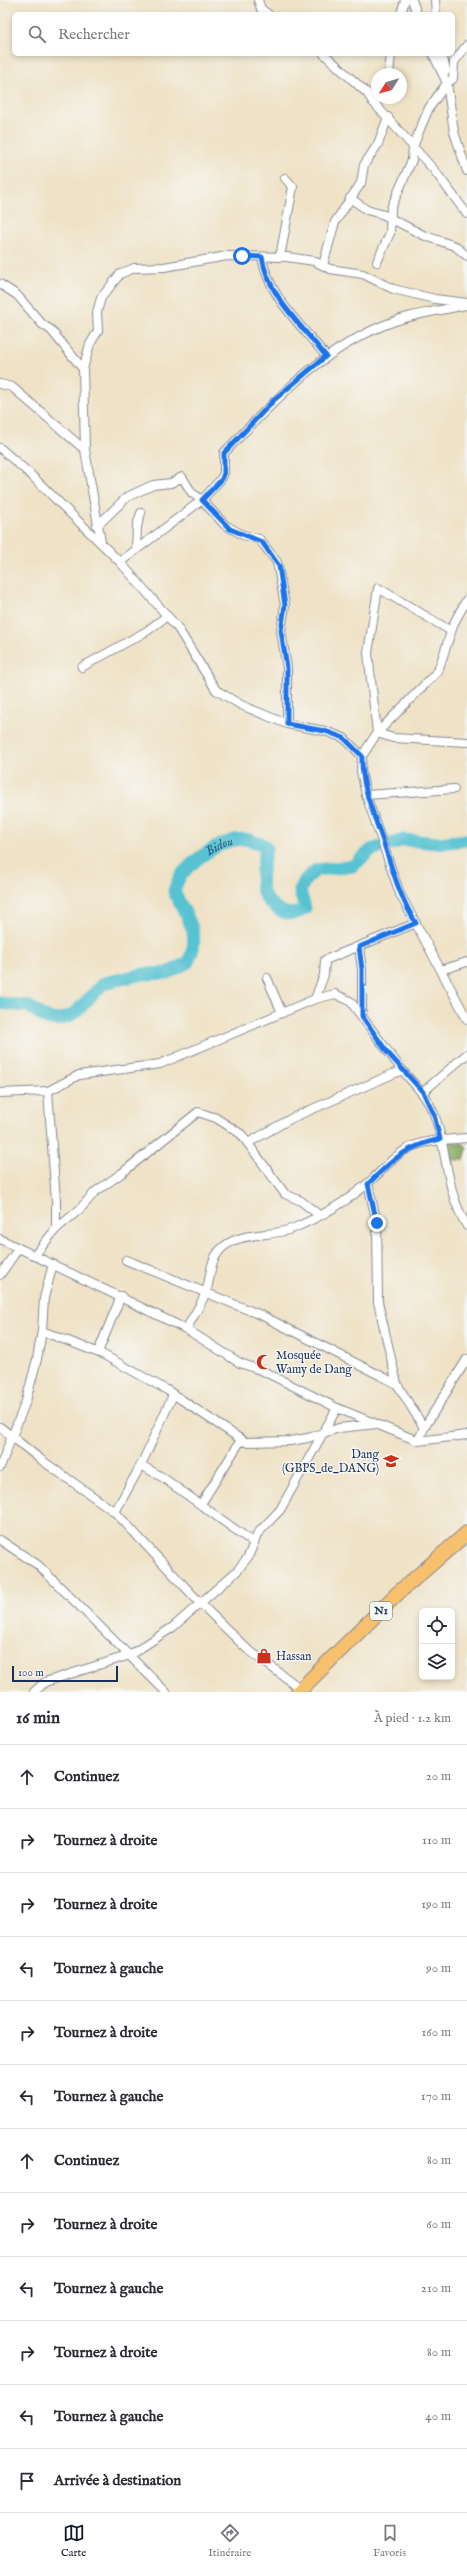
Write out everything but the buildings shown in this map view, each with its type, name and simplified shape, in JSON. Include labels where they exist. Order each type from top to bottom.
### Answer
[{"type":"highway","name":"N1","points":[[299,1691],[398,1594],[467,1533]]},
{"type":"street","points":[[258,0],[262,9],[266,12]]},
{"type":"street","points":[[402,12],[405,0]]},
{"type":"street","points":[[412,0],[416,12]]},
{"type":"street","points":[[435,0],[436,12]]},
{"type":"street","points":[[377,262],[390,233],[392,219],[391,208],[412,160],[413,147],[429,108],[447,83],[454,79],[454,62],[467,45]]},
{"type":"street","points":[[326,56],[371,96]]},
{"type":"street","points":[[390,68],[391,56]]},
{"type":"street","points":[[434,56],[447,83]]},
{"type":"street","points":[[443,56],[448,74],[447,83],[454,132],[467,172]]},
{"type":"street","points":[[380,104],[388,117],[467,214]]},
{"type":"street","points":[[323,265],[335,222],[361,182],[364,166],[378,144],[388,117]]},
{"type":"street","points":[[280,257],[292,187],[285,178]]},
{"type":"street","points":[[350,198],[367,210],[392,219],[423,236],[455,246],[467,256]]},
{"type":"street","points":[[262,257],[264,272],[274,290],[326,356]]},
{"type":"street","points":[[101,542],[85,450],[83,369],[90,344],[98,331],[97,312],[101,298],[120,274],[134,268],[164,267],[209,258],[280,257],[314,262],[330,269],[363,274],[394,289],[435,299],[467,304]]},
{"type":"street","points":[[0,284],[17,295],[83,369]]},
{"type":"street","points":[[120,562],[202,500],[222,479],[224,473],[224,453],[275,399],[326,356],[370,331],[396,320],[467,304]]},
{"type":"street","points":[[0,384],[8,384],[12,387],[85,450]]},
{"type":"street","points":[[0,448],[101,542],[120,562],[185,638],[216,690],[241,705],[287,724],[325,731],[344,738],[362,756]]},
{"type":"street","points":[[97,526],[126,497],[153,485],[171,483],[181,477],[184,478],[192,493],[202,500],[230,529],[262,542],[279,566],[285,605],[281,631],[287,668],[287,724]]},
{"type":"street","points":[[136,549],[137,526],[141,513]]},
{"type":"street","points":[[378,734],[368,653],[378,588],[451,631]]},
{"type":"street","points":[[467,599],[451,631],[438,671],[378,734],[362,756],[361,771],[366,795],[388,855],[400,894],[467,1019]]},
{"type":"street","points":[[82,667],[147,631],[167,616]]},
{"type":"street","points":[[378,734],[393,738],[467,742]]},
{"type":"street","points":[[366,795],[454,790]]},
{"type":"street","points":[[315,999],[322,980],[325,960],[416,923]]},
{"type":"street","points":[[359,947],[362,969],[362,1016]]},
{"type":"street","points":[[441,970],[467,962]]},
{"type":"street","points":[[267,978],[282,1013]]},
{"type":"street","points":[[0,1093],[48,1091],[79,1075],[160,1064],[315,999],[340,994],[350,1001],[402,1070],[423,1092],[434,1115],[448,1180],[467,1226]]},
{"type":"street","points":[[423,1092],[467,1054]]},
{"type":"street","points":[[248,1143],[292,1118],[402,1070]]},
{"type":"street","points":[[48,1091],[56,1201],[56,1229]]},
{"type":"street","points":[[34,1256],[56,1229],[80,1209],[95,1192],[198,1112],[205,1113],[243,1136],[285,1194],[301,1201],[319,1215]]},
{"type":"street","points":[[186,1329],[206,1291],[211,1268],[224,1246],[242,1238],[280,1232],[319,1215],[368,1184],[398,1155],[414,1146],[440,1139],[467,1138]]},
{"type":"street","points":[[368,1184],[377,1223],[378,1302],[397,1384],[424,1428]]},
{"type":"street","points":[[0,1239],[18,1249],[121,1296],[186,1329],[240,1363],[263,1371],[337,1408],[418,1440],[463,1436],[467,1442]]},
{"type":"street","points":[[0,1275],[18,1249]]},
{"type":"street","points":[[126,1260],[185,1285],[206,1291],[263,1316],[397,1384]]},
{"type":"street","points":[[0,1467],[13,1437],[38,1359],[42,1331],[44,1298],[53,1264]]},
{"type":"street","points":[[98,1352],[121,1296]]},
{"type":"street","points":[[42,1331],[98,1352],[173,1395],[241,1440],[256,1443],[308,1438],[350,1426],[378,1424]]},
{"type":"street","points":[[418,1440],[467,1359]]},
{"type":"street","points":[[115,1512],[141,1465],[173,1395]]},
{"type":"street","points":[[34,1692],[45,1682],[130,1655],[167,1631],[201,1604],[244,1563],[258,1533],[280,1510],[337,1408]]},
{"type":"street","points":[[0,1427],[40,1459],[115,1512],[201,1604],[246,1648],[299,1691]]},
{"type":"street","points":[[201,1504],[241,1440]]},
{"type":"street","points":[[141,1465],[162,1477],[254,1543]]},
{"type":"street","points":[[0,1540],[38,1565],[64,1594],[130,1655],[166,1692]]},
{"type":"green space","points":[[449,1141],[464,1144],[467,1149],[464,1160],[454,1160],[450,1169],[443,1143]]},
{"type":"waterway","name":"Bidou","points":[[0,1003],[28,1006],[46,1018],[57,1020],[70,1016],[78,1010],[104,983],[143,974],[168,973],[188,962],[194,941],[193,933],[191,925],[174,891],[176,884],[182,874],[196,860],[225,843],[236,840],[246,840],[266,847],[261,876],[263,892],[273,906],[283,912],[291,914],[300,912],[305,908],[300,891],[305,880],[316,870],[353,866],[371,850],[404,840],[439,843],[467,840]]},
{"type":"place","name":"Mosquée Wamy de Dang","points":[[264,1362]]},
{"type":"place","name":"Dang (GBPS_de_DANG)","points":[[391,1461]]},
{"type":"place","name":"Hassan","points":[[264,1656]]},
{"type":"route","points":[[242,256],[262,257],[264,272],[269,283],[326,356],[308,369],[275,399],[224,453],[224,473],[222,479],[202,500],[230,529],[243,535],[259,539],[277,562],[280,570],[280,584],[284,593],[285,605],[281,631],[287,668],[287,724],[305,729],[325,731],[344,738],[362,756],[361,771],[372,814],[384,844],[400,894],[410,915],[416,923],[359,947],[362,969],[362,1016],[366,1024],[387,1052],[423,1092],[434,1115],[440,1139],[414,1146],[398,1155],[368,1184],[377,1223]]}]
